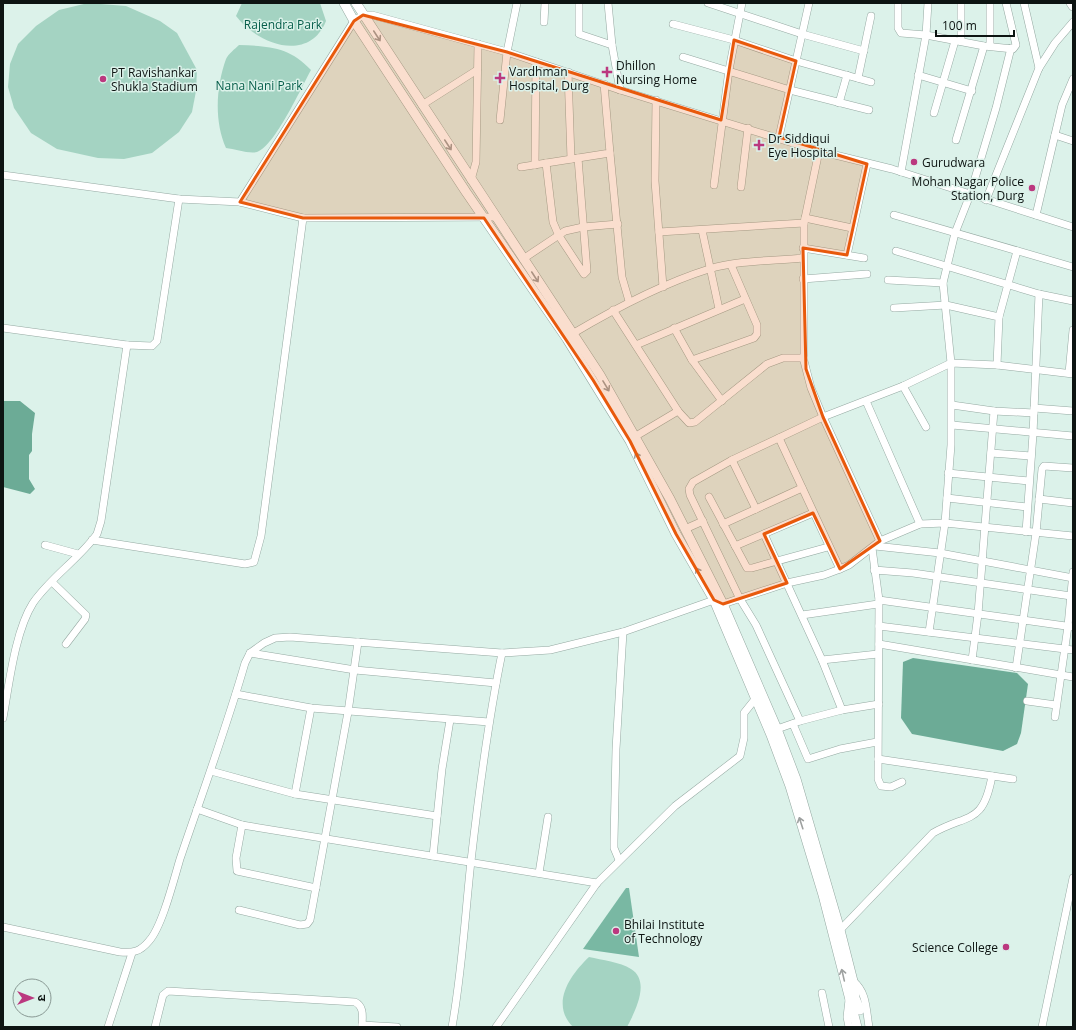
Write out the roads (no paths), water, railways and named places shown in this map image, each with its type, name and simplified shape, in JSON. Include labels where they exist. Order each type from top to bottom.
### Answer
[{"type":"main road","points":[[344,3],[354,21],[484,218],[567,339],[630,441],[676,534],[719,602],[777,729],[796,779],[840,930],[853,981],[857,1011],[857,1027]]},
{"type":"main road","points":[[356,3],[600,375],[636,436],[695,524],[719,602],[790,786],[823,895],[849,1000],[857,1011],[863,1027]]},
{"type":"street","points":[[500,120],[507,52],[517,3]]},
{"type":"street","points":[[544,22],[545,3]]},
{"type":"street","points":[[579,3],[579,34],[612,45]]},
{"type":"street","points":[[608,3],[612,45],[620,90]]},
{"type":"street","points":[[708,3],[802,34],[864,51]]},
{"type":"street","points":[[779,137],[809,3]]},
{"type":"street","points":[[898,3],[899,31],[905,34],[926,35],[1013,49],[1016,45],[1006,3]]},
{"type":"street","points":[[901,172],[926,35],[928,3]]},
{"type":"street","points":[[934,113],[958,41],[961,3]]},
{"type":"street","points":[[956,140],[987,46],[990,3]]},
{"type":"street","points":[[1024,3],[1039,68]]},
{"type":"street","points":[[714,185],[721,120],[734,40],[742,5]]},
{"type":"street","points":[[240,202],[354,21],[363,15],[372,15],[507,52],[620,90],[779,137],[819,151],[892,169],[1073,227]]},
{"type":"street","points":[[858,78],[871,16]]},
{"type":"street","points":[[986,200],[1039,68],[1055,43],[1073,22]]},
{"type":"street","points":[[673,24],[734,40],[796,61],[871,82]]},
{"type":"street","points":[[471,180],[476,162],[478,44]]},
{"type":"street","points":[[929,632],[945,523],[952,425],[951,363],[943,283],[946,265],[955,233],[970,194],[996,108],[1011,48]]},
{"type":"street","points":[[683,57],[790,90],[869,110]]},
{"type":"street","points":[[535,165],[536,62]]},
{"type":"street","points":[[422,105],[477,70]]},
{"type":"street","points":[[546,163],[550,209],[553,222],[559,236],[582,273],[586,274],[584,227],[574,158],[568,72]]},
{"type":"street","points":[[839,103],[847,75]]},
{"type":"street","points":[[918,75],[972,91]]},
{"type":"street","points":[[1036,215],[1062,105],[1073,79]]},
{"type":"street","points":[[604,84],[622,277],[629,301]]},
{"type":"street","points":[[656,100],[655,181],[663,287]]},
{"type":"street","points":[[741,187],[748,128]]},
{"type":"street","points":[[1055,135],[1073,141]]},
{"type":"street","points":[[819,151],[804,220],[804,360],[810,388],[876,545],[874,570],[879,626],[879,704],[877,742],[878,779],[881,786],[890,787],[902,782]]},
{"type":"street","points":[[521,167],[610,153]]},
{"type":"street","points":[[847,255],[867,164]]},
{"type":"street","points":[[3,175],[179,199],[240,202],[303,218],[497,217]]},
{"type":"street","points":[[3,328],[127,345],[152,346],[157,341],[179,199]]},
{"type":"street","points":[[894,215],[1073,267]]},
{"type":"street","points":[[92,540],[245,564],[254,562],[260,536],[303,218]]},
{"type":"street","points":[[659,232],[702,230],[804,220],[852,228]]},
{"type":"street","points":[[523,259],[565,231],[584,227],[618,224]]},
{"type":"street","points":[[702,230],[719,309]]},
{"type":"street","points":[[803,248],[864,258]]},
{"type":"street","points":[[896,251],[1039,294],[1073,301]]},
{"type":"street","points":[[997,365],[999,316],[1017,251]]},
{"type":"street","points":[[572,334],[629,301],[710,269],[730,265],[803,258]]},
{"type":"street","points":[[692,360],[756,336],[757,325],[730,265]]},
{"type":"street","points":[[803,279],[867,274]]},
{"type":"street","points":[[888,280],[943,283]]},
{"type":"street","points":[[1026,532],[1033,434],[1039,294]]},
{"type":"street","points":[[636,345],[745,299]]},
{"type":"street","points":[[894,308],[946,306],[999,316]]},
{"type":"street","points":[[613,310],[678,411],[686,421],[692,423],[722,401],[767,364],[783,358],[804,360]]},
{"type":"street","points":[[674,328],[692,360],[722,401]]},
{"type":"street","points":[[877,742],[840,749],[808,759],[797,722],[756,625],[695,524],[690,495],[690,485],[692,482],[732,460],[823,417],[903,386],[951,363],[997,365],[1036,371],[1071,374],[1073,330]]},
{"type":"street","points":[[3,718],[16,648],[25,620],[33,604],[97,534],[127,345]]},
{"type":"street","points":[[903,386],[926,427]]},
{"type":"street","points":[[866,401],[920,524]]},
{"type":"street","points":[[952,405],[994,411],[1073,411]]},
{"type":"street","points":[[636,436],[678,411]]},
{"type":"street","points":[[972,660],[978,614],[994,411]]},
{"type":"street","points":[[952,425],[1033,434],[1073,436]]},
{"type":"street","points":[[779,438],[828,547],[840,569]]},
{"type":"street","points":[[991,452],[1031,456]]},
{"type":"street","points":[[732,460],[756,509]]},
{"type":"street","points":[[1016,668],[1028,591],[1029,570],[1036,533],[1042,467],[1073,468]]},
{"type":"street","points":[[948,473],[1029,481]]},
{"type":"street","points":[[723,524],[802,488]]},
{"type":"street","points":[[709,497],[747,568],[752,568],[828,547]]},
{"type":"street","points":[[947,498],[1028,507]]},
{"type":"street","points":[[1039,499],[1073,503]]},
{"type":"street","points":[[735,546],[813,513]]},
{"type":"street","points":[[3,927],[132,953],[141,950],[151,940],[211,771],[245,663],[250,653],[264,643],[275,638],[310,637],[502,653],[550,650],[623,632],[719,602],[740,599],[787,583],[824,575],[840,569],[876,545],[920,524],[945,523],[1073,536]]},
{"type":"street","points":[[764,534],[822,660],[842,710]]},
{"type":"street","points":[[45,545],[78,554]]},
{"type":"street","points":[[876,545],[940,553],[1029,570],[1073,576],[1071,627],[1065,649],[1055,717]]},
{"type":"street","points":[[874,570],[937,577],[1072,596]]},
{"type":"street","points":[[52,582],[86,615],[85,620],[66,644]]},
{"type":"street","points":[[802,615],[878,602],[932,607],[1071,627]]},
{"type":"street","points":[[879,626],[1073,650]]},
{"type":"street","points":[[620,860],[614,848],[614,841],[616,749],[623,632]]},
{"type":"street","points":[[239,910],[303,925],[310,920],[348,712],[358,642]]},
{"type":"street","points":[[879,644],[1073,677]]},
{"type":"street","points":[[250,653],[355,670],[496,682]]},
{"type":"street","points":[[452,1027],[465,935],[471,862],[489,722],[502,653]]},
{"type":"street","points":[[822,660],[878,654]]},
{"type":"street","points":[[236,694],[311,708],[489,722]]},
{"type":"street","points":[[496,1027],[597,883],[675,806],[740,756],[744,738],[744,713],[756,698]]},
{"type":"street","points":[[1027,701],[1056,705]]},
{"type":"street","points":[[777,729],[842,710],[879,704]]},
{"type":"street","points":[[295,794],[311,708]]},
{"type":"street","points":[[433,856],[442,770],[450,720]]},
{"type":"street","points":[[878,759],[1013,779]]},
{"type":"street","points":[[211,771],[295,794],[437,816]]},
{"type":"street","points":[[840,930],[933,833],[944,827],[963,822],[982,808],[986,802],[992,776]]},
{"type":"street","points":[[197,809],[242,825],[325,840],[597,883]]},
{"type":"street","points":[[539,873],[548,816]]},
{"type":"street","points":[[242,825],[236,858],[237,871],[316,888]]},
{"type":"street","points":[[1042,1026],[1073,878]]},
{"type":"street","points":[[108,1027],[132,953]]},
{"type":"street","points":[[853,981],[860,986],[864,993],[869,1027]]},
{"type":"street","points":[[155,1027],[164,995],[168,991],[352,1002],[361,1006],[362,1026],[397,1027]]},
{"type":"street","points":[[822,993],[829,1027]]},
{"type":"street","points":[[849,1000],[847,1017],[849,1027]]},
{"type":"place","name":"Dhillon Nursing Home","points":[[607,72]]},
{"type":"place","name":"Vardhman Hospital, Durg","points":[[500,78]]},
{"type":"place","name":"PT Ravishankar Shukla Stadium","points":[[103,79]]},
{"type":"place","name":"Dr Siddiqui Eye Hospital","points":[[759,145]]},
{"type":"place","name":"Gurudwara","points":[[914,162]]},
{"type":"place","name":"Mohan Nagar Police Station, Durg","points":[[1032,188]]},
{"type":"place","name":"Bhilai Institute of Technology","points":[[616,931]]},
{"type":"place","name":"Science College","points":[[1006,947]]},
{"type":"park label","name":"Rajendra Park","points":[[283,24]]},
{"type":"park label","name":"Nana Nani Park","points":[[259,85]]}]
